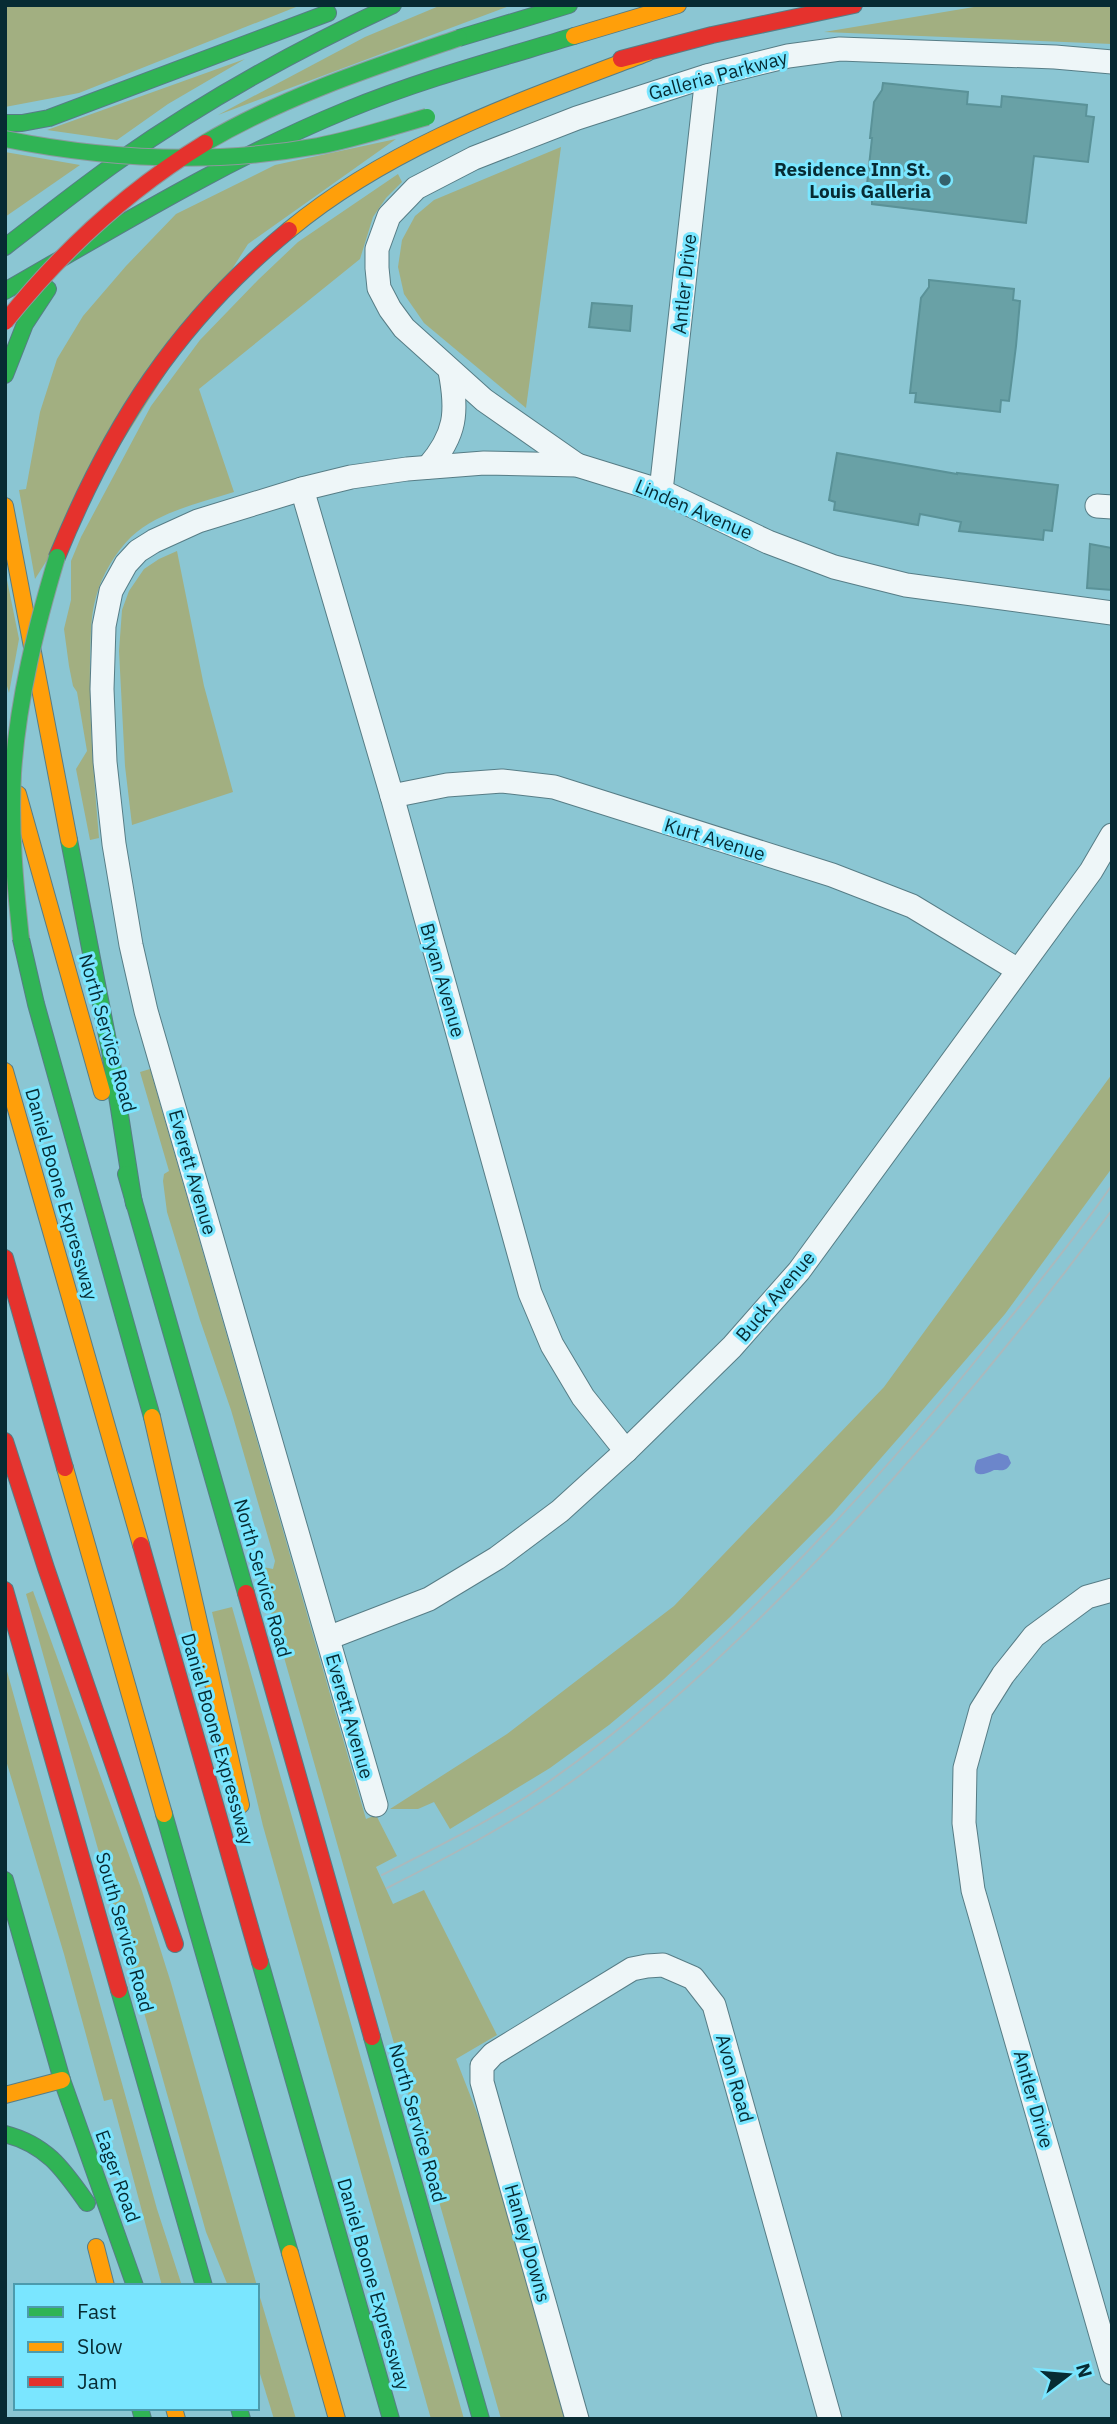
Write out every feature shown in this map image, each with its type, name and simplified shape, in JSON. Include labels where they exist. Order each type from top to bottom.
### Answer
[{"type":"main road","points":[[5,247],[83,186],[203,105],[304,48],[393,5]]},
{"type":"main road","points":[[5,322],[43,277],[124,202],[193,150],[233,127],[302,94],[459,38],[569,5]]},
{"type":"main road","points":[[5,291],[205,176],[347,110],[493,60],[678,5]]},
{"type":"main road","points":[[500,92],[550,76],[712,35],[854,5]]},
{"type":"main road","points":[[5,123],[49,118],[345,8]]},
{"type":"main road","points":[[246,1825],[156,1434],[36,1004],[21,939],[13,822],[15,752],[33,640],[57,557],[95,470],[115,433],[162,362],[188,328],[217,297],[285,233],[353,183],[424,142],[501,107],[647,53]]},
{"type":"main road","points":[[5,139],[70,152],[157,160],[216,158],[263,155],[318,146],[433,115]]},
{"type":"main road","points":[[5,375],[25,324],[47,291],[101,236]]},
{"type":"main road","points":[[5,506],[110,1051],[134,1204]]},
{"type":"main road","name":"North Service Road","points":[[5,748],[481,2419]]},
{"type":"main road","name":"Daniel Boone Expressway","points":[[5,1071],[391,2419]]},
{"type":"main road","points":[[5,1258],[337,2419]]},
{"type":"main road","points":[[5,1441],[45,1571],[108,1743],[181,1959]]},
{"type":"main road","name":"South Service Road","points":[[5,1590],[203,2284]]},
{"type":"main road","name":"Eager Road","points":[[5,1880],[10,1919],[62,2080],[134,2284]]},
{"type":"main road","points":[[286,1995],[305,2115]]},
{"type":"main road","points":[[213,2043],[257,2135]]},
{"type":"main road","points":[[5,2095],[62,2080]]},
{"type":"main road","name":"Eager Road","points":[[5,2134],[33,2143],[55,2159],[88,2208],[62,2080]]},
{"type":"main road","points":[[94,2241],[107,2284]]},
{"type":"street","name":"Galleria Parkway","points":[[450,371],[404,328],[390,309],[379,288],[377,249],[389,216],[416,188],[474,158],[577,118],[707,76],[788,56],[840,49],[1055,57],[1112,62]]},
{"type":"street","name":"Antler Drive","points":[[661,491],[707,76]]},
{"type":"street","points":[[450,371],[484,400],[577,465]]},
{"type":"street","points":[[428,467],[446,443],[454,420],[455,396],[450,371]]},
{"type":"street","name":"Linden Avenue","points":[[154,541],[198,521],[351,477],[484,463],[577,465],[661,491],[768,541],[834,567],[906,585],[1112,613]]},
{"type":"street","name":"Bryan Avenue","points":[[302,489],[392,796],[530,1293],[552,1345],[583,1396],[626,1451]]},
{"type":"street","name":"Everett Avenue","points":[[154,541],[138,551],[126,564],[111,591],[104,626],[102,690],[105,762],[114,844],[131,945],[146,1011],[376,1805]]},
{"type":"street","name":"Kurt Avenue","points":[[392,796],[447,785],[502,781],[554,787],[832,875],[912,906],[1018,970]]},
{"type":"street","name":"Buck Avenue","points":[[328,1639],[429,1599],[497,1558],[560,1511],[733,1347],[799,1271],[1091,872],[1112,835]]},
{"type":"street","name":"Antler Drive","points":[[1112,1590],[1087,1597],[1034,1636],[1003,1675],[981,1710],[965,1768],[964,1823],[973,1890],[1112,2373]]},
{"type":"street","name":"Avon Road","points":[[482,2066],[493,2054],[632,1969],[663,1965],[693,1978],[715,2005],[830,2419]]},
{"type":"street","name":"Hanley Downs","points":[[482,2066],[482,2082],[577,2419]]},
{"type":"street","points":[[1093,2305],[1112,2321]]},
{"type":"green space","points":[[5,5],[301,5],[79,93],[5,107]]},
{"type":"green space","points":[[512,5],[218,115],[365,37],[439,6]]},
{"type":"green space","points":[[986,5],[1112,5],[1112,44],[824,32]]},
{"type":"green space","points":[[245,59],[168,104],[117,140],[47,130]]},
{"type":"green space","points":[[396,139],[248,244],[35,579],[19,490],[26,489],[40,412],[57,359],[83,316],[176,214],[275,165]]},
{"type":"green space","points":[[561,147],[526,408],[424,323],[404,294],[398,267],[402,240],[415,216],[434,200]]},
{"type":"green space","points":[[5,152],[80,165],[5,217]]},
{"type":"green space","points":[[398,174],[402,182],[386,198],[373,217],[360,259],[199,389],[234,492],[180,509],[142,528],[120,550],[102,581],[93,612],[90,661],[91,727],[99,838],[90,840],[76,769],[87,751],[64,629],[71,600],[71,561],[81,537],[151,406],[200,340],[298,242]]},
{"type":"green space","points":[[177,551],[204,686],[233,792],[132,825],[125,766],[119,651],[122,610],[129,591],[144,569]]},
{"type":"green space","points":[[5,570],[19,639],[9,693],[5,679]]},
{"type":"green space","points":[[150,1069],[366,1819],[376,1815],[397,1856],[376,1867],[393,1904],[424,1890],[497,2035],[456,2059],[481,2123],[565,2419],[501,2419],[258,1566],[273,1569],[275,1561],[231,1410],[167,1212],[163,1181],[164,1174],[169,1171],[140,1072]]},
{"type":"green space","points":[[1112,1074],[1112,1168],[1005,1314],[832,1514],[664,1679],[609,1725],[550,1768],[450,1829],[434,1802],[418,1809],[390,1809],[507,1734],[674,1606],[884,1387]]},
{"type":"green space","points":[[33,1591],[142,1891],[171,1983],[256,2284],[227,2284],[206,2232],[26,1594]]},
{"type":"green space","points":[[232,1607],[464,2419],[431,2419],[263,1826],[212,1612]]},
{"type":"green space","points":[[5,1664],[157,2209],[181,2284],[161,2284],[112,2099],[104,2101],[64,1954],[5,1757]]},
{"type":"green space","points":[[259,2295],[296,2419],[274,2419],[259,2370]]},
{"type":"water","points":[[999,1453],[1008,1456],[1011,1463],[1008,1468],[986,1474],[976,1473],[977,1460]]},
{"type":"building","points":[[883,83],[968,92],[967,104],[1001,107],[1002,96],[1087,105],[1086,116],[1094,117],[1088,162],[1034,156],[1026,223],[872,204],[872,195],[866,194],[870,138],[874,102]]},
{"type":"building","points":[[929,280],[1014,289],[1013,300],[1020,301],[1016,346],[1009,401],[1001,400],[1000,412],[915,402],[916,393],[910,393],[921,298],[929,287]]},
{"type":"building","points":[[592,303],[632,306],[630,331],[589,327]]},
{"type":"building","points":[[837,453],[957,474],[1058,485],[1052,531],[1044,530],[1043,540],[959,531],[961,522],[920,514],[918,525],[834,510],[835,502],[829,500]]},
{"type":"building","points":[[1090,544],[1112,548],[1112,590],[1087,588]]},
{"type":"tram line","points":[[382,1875],[455,1838],[526,1797],[594,1749],[720,1640],[807,1552],[913,1435],[1083,1226],[1112,1185]]},
{"type":"tram line","points":[[387,1888],[483,1837],[552,1795],[632,1735],[712,1664],[833,1544],[917,1452],[997,1358],[1112,1210]]},
{"type":"traffic: fast","points":[[5,247],[105,171],[219,96],[322,39],[393,5]]},
{"type":"traffic: fast","points":[[459,38],[569,5]]},
{"type":"traffic: fast","points":[[5,123],[49,118],[328,13]]},
{"type":"traffic: fast","points":[[5,291],[173,195],[302,129],[403,89],[574,36]]},
{"type":"traffic: fast","points":[[205,143],[297,97],[459,38]]},
{"type":"traffic: fast","points":[[5,139],[83,152],[161,158],[239,156],[318,146],[427,117]]},
{"type":"traffic: fast","points":[[5,375],[25,324],[48,289]]},
{"type":"traffic: fast","points":[[21,939],[13,835],[15,745],[29,664],[57,557]]},
{"type":"traffic: fast","points":[[69,840],[110,1051],[134,1204]]},
{"type":"traffic: fast","points":[[21,939],[36,1004],[152,1417]]},
{"type":"traffic: fast","points":[[126,1174],[246,1593]]},
{"type":"traffic: fast","points":[[164,1814],[290,2253]]},
{"type":"traffic: fast","points":[[5,1880],[62,2080],[134,2284]]},
{"type":"traffic: fast","points":[[260,1962],[391,2419]]},
{"type":"traffic: fast","points":[[119,1990],[203,2284]]},
{"type":"traffic: fast","points":[[372,2037],[481,2419]]},
{"type":"traffic: fast","points":[[5,2134],[32,2145],[53,2160],[87,2203]]},
{"type":"traffic: fast","points":[[141,2410],[143,2419]]},
{"type":"traffic: fast","points":[[240,2410],[242,2419]]},
{"type":"traffic: slow","points":[[574,36],[678,5]]},
{"type":"traffic: slow","points":[[289,230],[329,199],[415,148],[506,107],[647,53]]},
{"type":"traffic: slow","points":[[5,506],[69,840]]},
{"type":"traffic: slow","points":[[18,794],[102,1092]]},
{"type":"traffic: slow","points":[[5,1071],[141,1545]]},
{"type":"traffic: slow","points":[[152,1417],[241,1805]]},
{"type":"traffic: slow","points":[[65,1468],[164,1814]]},
{"type":"traffic: slow","points":[[5,2095],[62,2080]]},
{"type":"traffic: slow","points":[[96,2247],[105,2284]]},
{"type":"traffic: slow","points":[[290,2253],[337,2419]]},
{"type":"traffic: slow","points":[[175,2410],[177,2419]]},
{"type":"traffic: jam","points":[[621,59],[712,35],[854,5]]},
{"type":"traffic: jam","points":[[5,322],[49,271],[97,224],[149,181],[205,143]]},
{"type":"traffic: jam","points":[[57,557],[100,463],[151,378],[213,301],[289,230]]},
{"type":"traffic: jam","points":[[5,1258],[65,1468]]},
{"type":"traffic: jam","points":[[5,1441],[175,1944]]},
{"type":"traffic: jam","points":[[141,1545],[260,1962]]},
{"type":"traffic: jam","points":[[5,1590],[119,1990]]},
{"type":"traffic: jam","points":[[246,1593],[372,2037]]},
{"type":"place","name":"Residence Inn St. Louis Galleria","points":[[945,180]]}]
